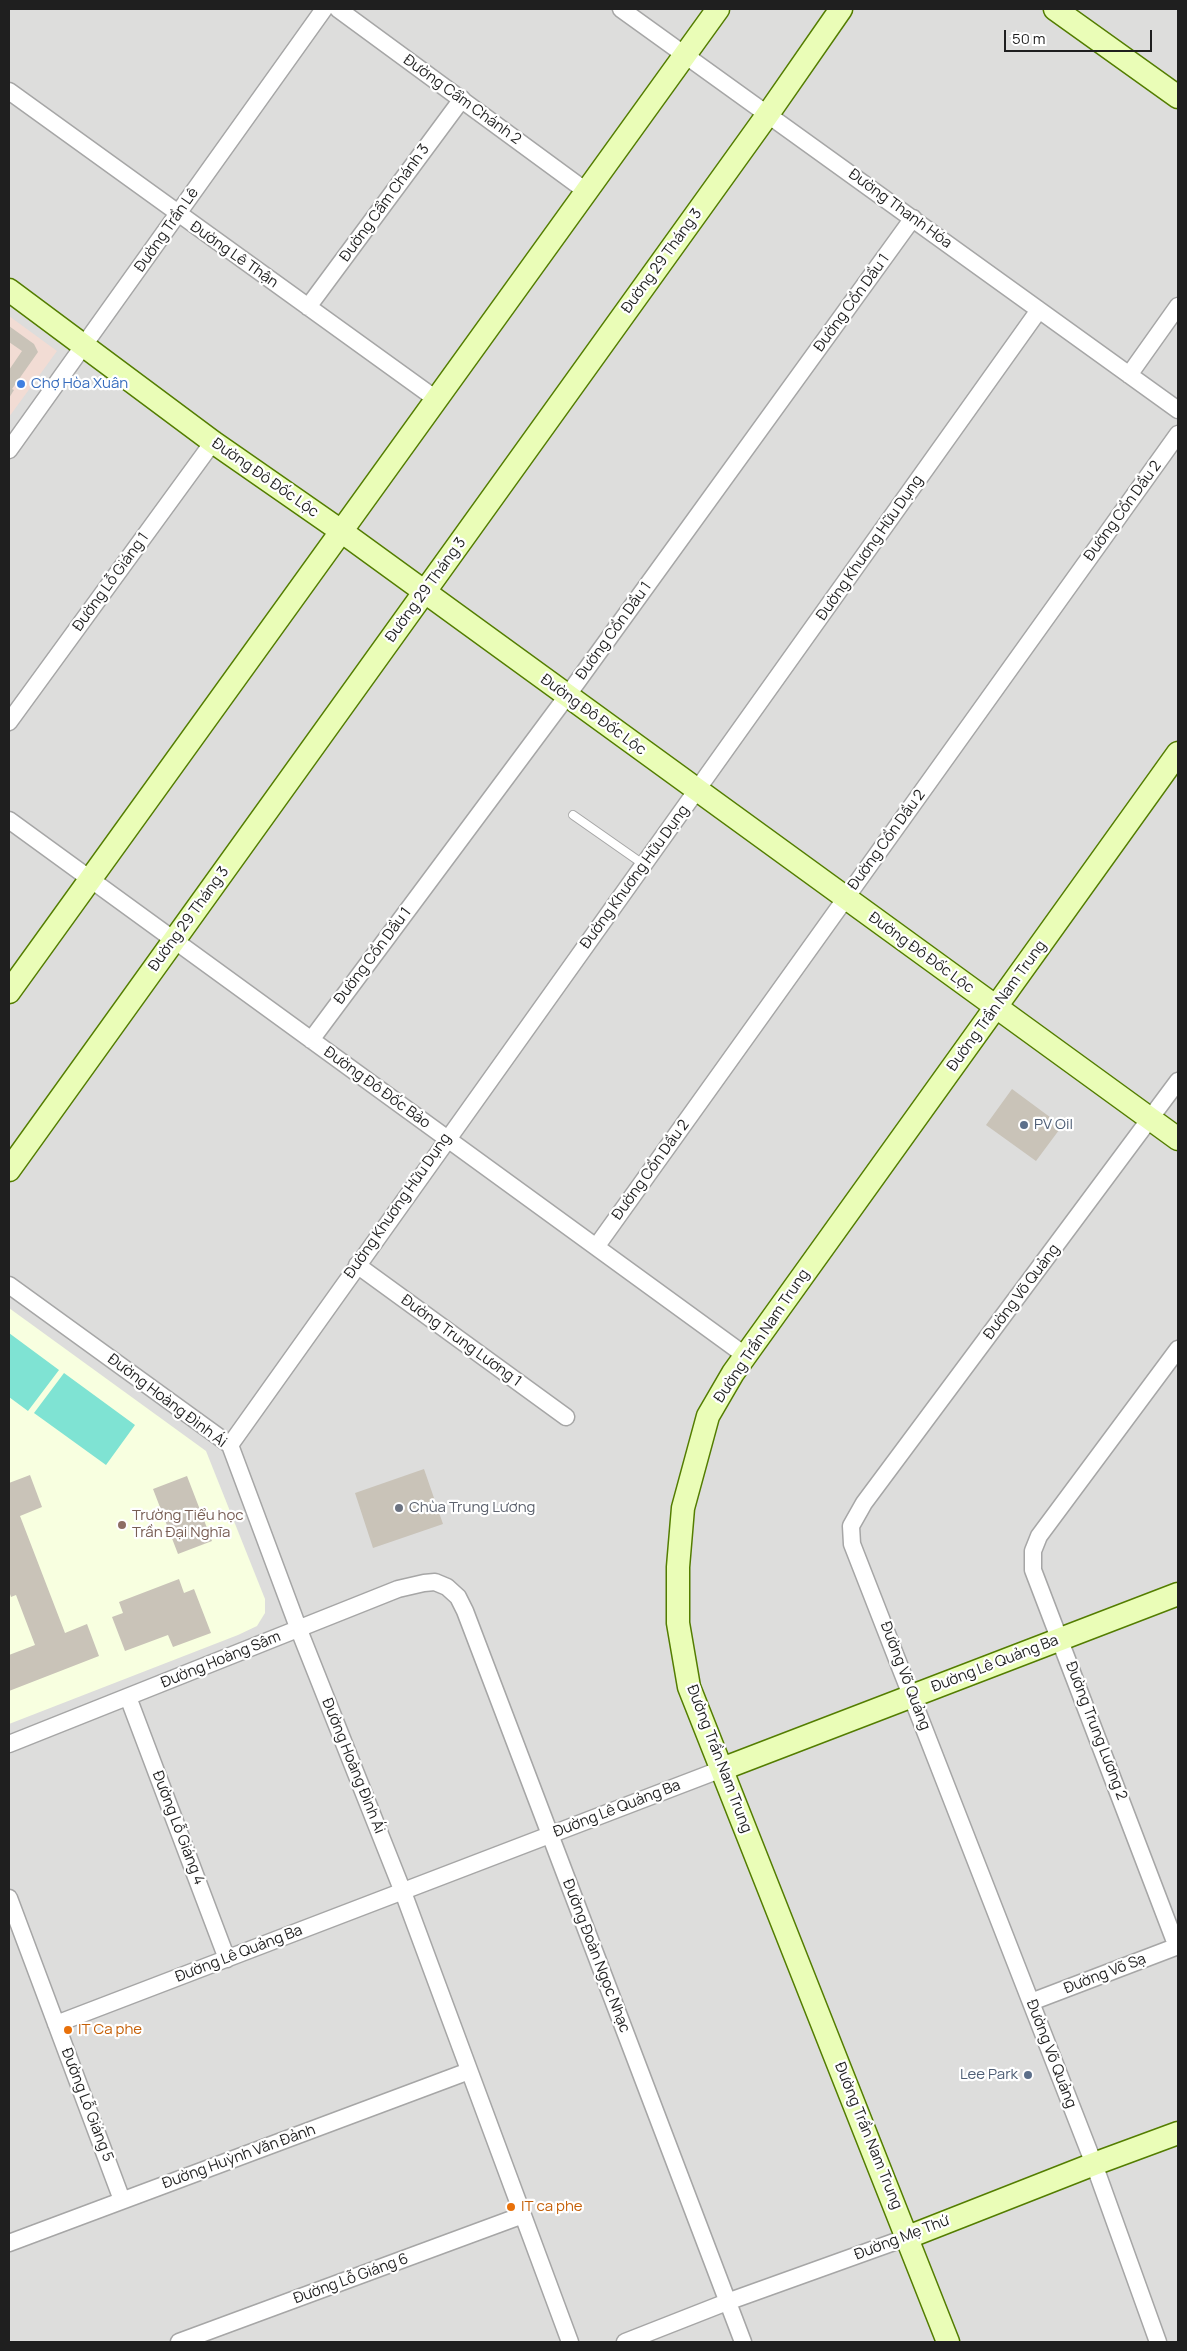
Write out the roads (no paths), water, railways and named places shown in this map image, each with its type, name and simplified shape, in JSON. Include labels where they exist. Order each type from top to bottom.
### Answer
[{"type":"street","name":"Đường Trần Lê","points":[[9,450],[324,9]]},
{"type":"street","name":"Đường Cẩm Chánh 2","points":[[338,9],[586,191]]},
{"type":"street","name":"Đường Thanh Hóa","points":[[621,9],[1178,410]]},
{"type":"street","points":[[9,992],[718,9]]},
{"type":"street","name":"Đường 29 Tháng 3","points":[[9,1170],[768,114],[841,9]]},
{"type":"street","points":[[1055,9],[1178,97]]},
{"type":"street","name":"Đường Lê Thận","points":[[9,91],[436,399]]},
{"type":"street","name":"Đường Cẩm Chánh 3","points":[[308,307],[462,99]]},
{"type":"street","name":"Đường Cồn Dầu 1","points":[[310,1040],[567,696],[913,218]]},
{"type":"street","name":"Đường Đô Đốc Lộc","points":[[9,290],[213,442],[341,531],[1178,1139]]},
{"type":"street","points":[[1129,375],[1178,306]]},
{"type":"street","name":"Đường Khương Hữu Dụng","points":[[230,1445],[446,1138],[698,790],[1039,310]]},
{"type":"street","name":"Đường Cồn Dầu 2","points":[[596,1247],[1178,434]]},
{"type":"street","name":"Đường Lỗ Giáng 1","points":[[9,722],[213,442]]},
{"type":"street","name":"Đường Trần Nam Trung","points":[[948,2342],[689,1687],[678,1623],[678,1567],[683,1508],[708,1416],[746,1356],[1178,753]]},
{"type":"street","name":"Đường Đô Đốc Bảo","points":[[9,820],[746,1356]]},
{"type":"street","name":"Đường Võ Quảng","points":[[1158,2342],[1094,2164],[913,1696],[852,1544],[851,1526],[870,1495],[1178,1081]]},
{"type":"street","name":"Đường Trung Lương 1","points":[[357,1265],[566,1417]]},
{"type":"street","name":"Đường Hoàng Đình Ái","points":[[9,1285],[230,1445],[299,1630],[403,1892],[570,2342]]},
{"type":"street","name":"Đường Trung Lương 2","points":[[1178,1350],[1039,1536],[1033,1551],[1033,1570],[1178,1947]]},
{"type":"street","name":"Đường Hoàng Sâm","points":[[9,1744],[398,1589],[435,1582]]},
{"type":"street","name":"Đường Đoàn Ngọc Nhạc","points":[[435,1582],[447,1587],[458,1597],[465,1611],[743,2342]]},
{"type":"street","name":"Đường Lê Quảng Ba","points":[[56,2024],[1178,1594]]},
{"type":"street","name":"Đường Lỗ Giáng 4","points":[[128,1697],[227,1959]]},
{"type":"street","name":"Đường Lỗ Giáng 5","points":[[9,1898],[122,2200]]},
{"type":"street","name":"Đường Võ Sạ","points":[[1031,2002],[1178,1947]]},
{"type":"street","name":"Đường Huỳnh Văn Đảnh","points":[[9,2243],[469,2071]]},
{"type":"street","name":"Đường Mẹ Thứ","points":[[625,2342],[727,2302],[908,2237],[1178,2133]]},
{"type":"street","name":"Đường Lỗ Giáng 6","points":[[179,2342],[523,2215]]},
{"type":"lane","points":[[573,815],[643,864]]},
{"type":"place","name":"Chợ Hòa Xuân","points":[[21,384]]},
{"type":"place","name":"PV Oil","points":[[1024,1125]]},
{"type":"place","name":"Chùa Trung Lương","points":[[399,1508]]},
{"type":"place","name":"Trường Tiểu học Trần Đại Nghĩa","points":[[122,1525]]},
{"type":"place","name":"IT Ca phe","points":[[68,2030]]},
{"type":"place","name":"Lee Park","points":[[1028,2075]]},
{"type":"place","name":"IT ca phe","points":[[511,2207]]}]
